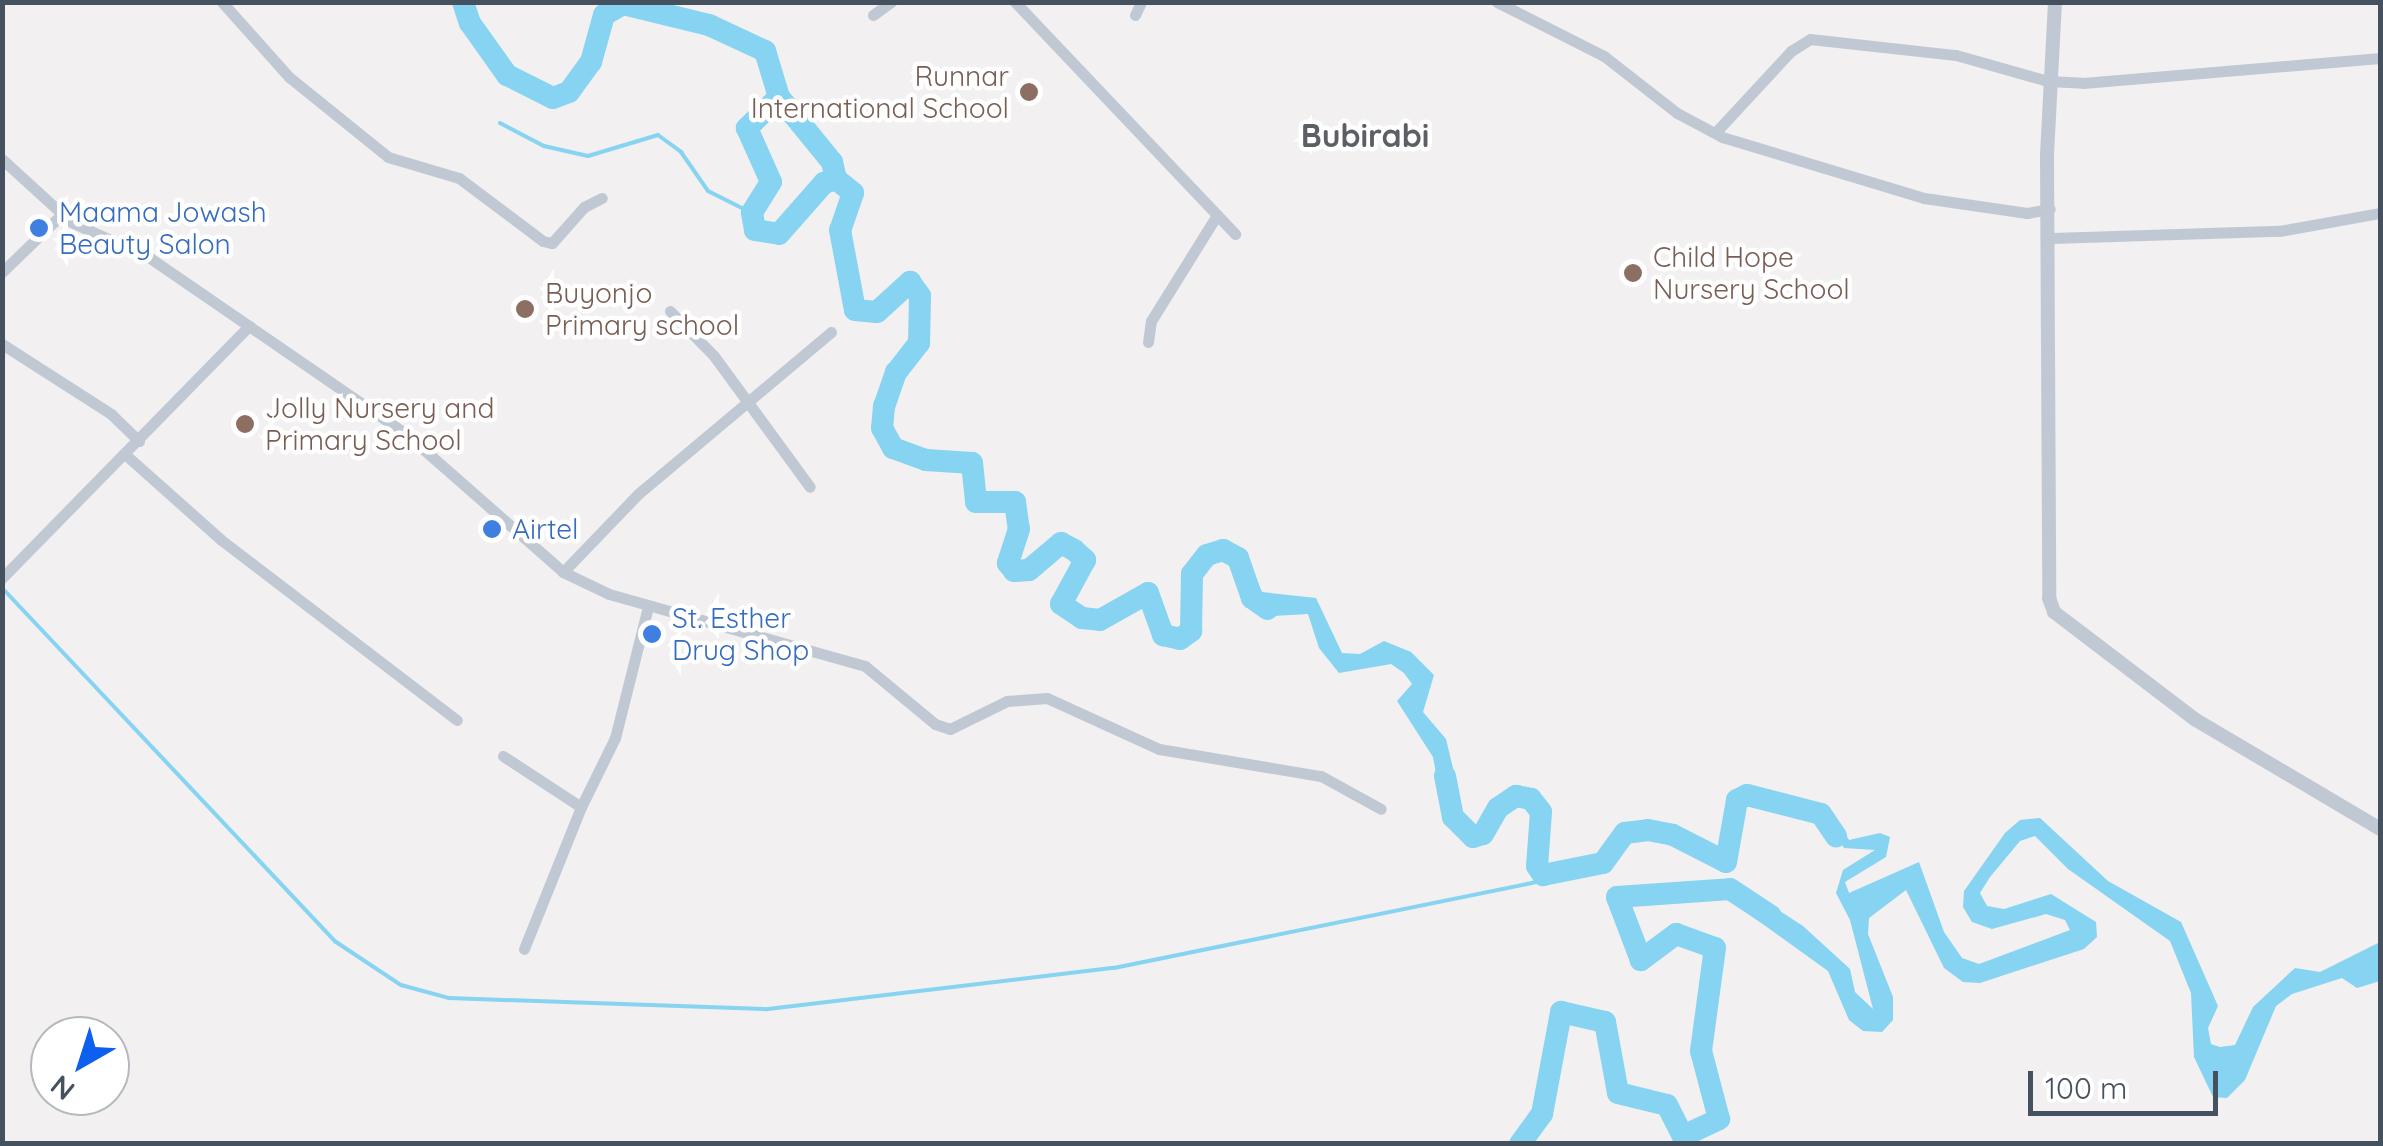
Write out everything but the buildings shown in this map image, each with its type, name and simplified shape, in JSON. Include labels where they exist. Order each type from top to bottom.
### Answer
[{"type":"street","points":[[222,2],[289,77],[388,157],[459,178],[544,241],[552,243],[584,206],[602,198]]},
{"type":"street","points":[[873,15],[890,2]]},
{"type":"street","points":[[1015,2],[1235,234]]},
{"type":"street","points":[[1497,2],[1604,56],[1667,106],[1714,133],[1924,198],[2026,213],[2050,209]]},
{"type":"street","points":[[2055,2],[2048,81],[2052,238],[2049,598],[2054,612],[2196,720],[2380,829]]},
{"type":"street","points":[[1714,133],[1792,50],[1810,40],[1956,55],[2048,81],[2380,58]]},
{"type":"street","points":[[2,159],[60,215],[150,258],[405,433],[564,572],[648,607],[865,666],[935,724],[950,729],[1007,701],[1047,698],[1159,749],[1321,776],[1382,810]]},
{"type":"street","points":[[2052,238],[2279,231],[2380,213]]},
{"type":"street","points":[[2,272],[60,215]]},
{"type":"street","points":[[1148,342],[1152,322],[1217,215]]},
{"type":"street","points":[[670,311],[750,404],[810,486]]},
{"type":"street","points":[[2,578],[127,456],[250,326]]},
{"type":"street","points":[[564,572],[638,494],[750,404],[831,332]]},
{"type":"street","points":[[2,344],[110,414],[138,441]]},
{"type":"street","points":[[127,456],[220,539],[457,720]]},
{"type":"street","points":[[524,948],[582,808],[616,738],[648,607]]},
{"type":"street","points":[[503,756],[582,808]]},
{"type":"water","points":[[1257,581],[1262,592],[1316,598],[1342,653],[1360,654],[1384,641],[1411,652],[1434,675],[1423,712],[1446,739],[1458,789],[1451,806],[1442,806],[1433,757],[1397,701],[1412,684],[1404,673],[1391,664],[1339,673],[1319,648],[1308,614],[1273,616],[1245,607]]},
{"type":"water","points":[[1821,814],[1841,826],[1849,840],[1880,833],[1890,837],[1886,857],[1845,882],[1849,893],[1919,862],[1944,932],[1962,958],[1979,964],[2070,930],[2065,920],[2046,914],[1992,929],[1972,922],[1963,907],[1964,891],[2005,833],[2020,820],[2040,818],[2108,881],[2181,922],[2218,1006],[2208,1028],[2211,1044],[2220,1047],[2235,1045],[2253,1007],[2295,968],[2320,972],[2380,942],[2380,981],[2357,988],[2342,978],[2292,994],[2276,1006],[2245,1080],[2227,1098],[2213,1097],[2194,1057],[2191,993],[2170,941],[2068,869],[2035,836],[2020,841],[1990,877],[1980,893],[1987,906],[2004,909],[2051,894],[2096,922],[2097,937],[2084,949],[1980,983],[1963,982],[1944,968],[1906,890],[1869,918],[1868,934],[1893,997],[1893,1020],[1882,1032],[1863,1031],[1849,1020],[1828,971],[1742,909],[1754,894],[1803,926],[1850,969],[1855,992],[1873,1009],[1850,920],[1836,893],[1843,870],[1875,850],[1844,848]]},
{"type":"waterway","points":[[463,2],[470,23],[507,75],[553,98],[569,92],[591,62],[604,15],[623,4],[709,25],[765,51],[779,97],[747,128],[771,182],[752,213],[755,230],[779,234],[824,183],[836,179],[853,193],[840,230],[855,310],[877,312],[910,282],[920,296],[919,343],[896,372],[884,406],[882,428],[893,448],[926,460],[972,463],[976,502],[1015,502],[1019,529],[1008,563],[1014,571],[1029,570],[1061,543],[1074,550],[1085,560],[1061,604],[1082,618],[1100,620],[1148,593],[1163,635],[1180,639],[1191,631],[1192,574],[1207,555],[1223,550],[1238,558],[1252,598],[1268,609]]},
{"type":"waterway","points":[[779,97],[832,162],[836,179]]},
{"type":"waterway","points":[[500,123],[544,146],[588,156],[658,135],[681,152],[708,191],[752,213]]},
{"type":"waterway","points":[[5,591],[336,942],[401,985],[449,998],[768,1009],[1114,968],[1542,881],[1543,875]]},
{"type":"waterway","points":[[1445,776],[1453,817],[1473,837],[1483,834],[1498,808],[1516,796],[1531,799],[1541,812],[1537,866],[1543,875],[1603,863],[1625,833],[1648,830],[1673,835],[1726,862],[1737,800],[1747,795],[1821,814],[1836,836]]},
{"type":"waterway","points":[[1520,1144],[1542,1114],[1561,1012],[1605,1022],[1618,1093],[1667,1105],[1683,1136],[1719,1119],[1701,1051],[1715,948],[1676,934],[1641,960],[1617,897],[1730,889],[1771,916]]},
{"type":"place","name":"Runnar International School","points":[[1029,92]]},
{"type":"place","name":"Maama Jowash Beauty Salon","points":[[39,228]]},
{"type":"place","name":"Child Hope Nursery School","points":[[1633,273]]},
{"type":"place","name":"Buyonjo Primary school","points":[[525,309]]},
{"type":"place","name":"Jolly Nursery and Primary School","points":[[245,424]]},
{"type":"place","name":"Airtel","points":[[492,529]]},
{"type":"place","name":"St. Esther Drug Shop","points":[[652,634]]},
{"type":"district","name":"Bubirabi","points":[[1365,135]]}]
